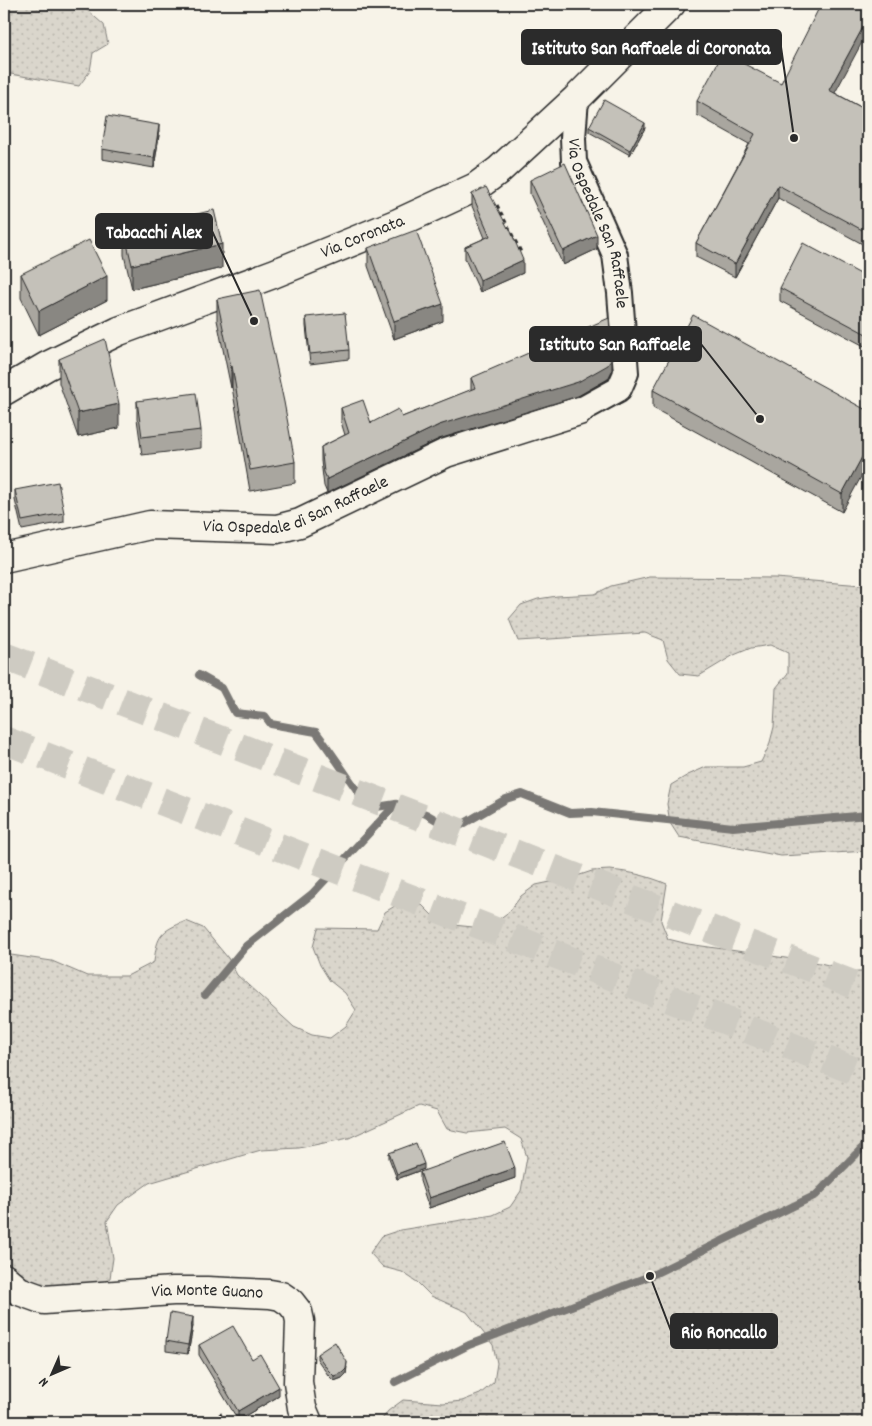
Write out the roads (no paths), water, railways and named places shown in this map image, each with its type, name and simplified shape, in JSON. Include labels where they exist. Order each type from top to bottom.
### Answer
[{"type":"street","name":"Via Coronata","points":[[4,391],[47,366],[119,331],[273,274],[443,203],[476,187],[499,170],[576,98],[671,4]]},
{"type":"street","name":"Via Ospedale San Raffaele","points":[[576,98],[573,138],[574,162],[615,255],[626,373],[619,389],[578,411]]},
{"type":"street","name":"Via Ospedale di San Raffaele","points":[[4,558],[150,525],[277,529],[300,523],[446,453],[578,411]]},
{"type":"street","name":"Via Monte Guano","points":[[4,1278],[19,1291],[44,1300],[173,1291],[261,1292],[281,1296],[291,1303],[298,1312],[300,1321],[298,1382],[302,1408],[308,1422]]},
{"type":"waterway","points":[[199,675],[222,688],[235,713],[265,716],[271,724],[316,732],[370,808],[396,804],[426,814],[445,825],[458,827],[506,799],[522,794],[570,813],[592,812],[733,827],[868,815]]},
{"type":"waterway","points":[[205,995],[246,946],[312,894],[396,804]]},
{"type":"waterway","points":[[395,1382],[469,1345],[650,1276],[816,1195],[868,1142]]},
{"type":"tunnel","points":[[4,656],[868,990]]},
{"type":"tunnel","points":[[4,740],[868,1076]]},
{"type":"place","name":"Istituto San Raffaele di Coronata","points":[[794,138]]},
{"type":"place","name":"Tabacchi Alex","points":[[254,321]]},
{"type":"place","name":"Istituto San Raffaele","points":[[760,419]]},
{"type":"place","name":"Rio Roncallo","points":[[650,1276]]}]
